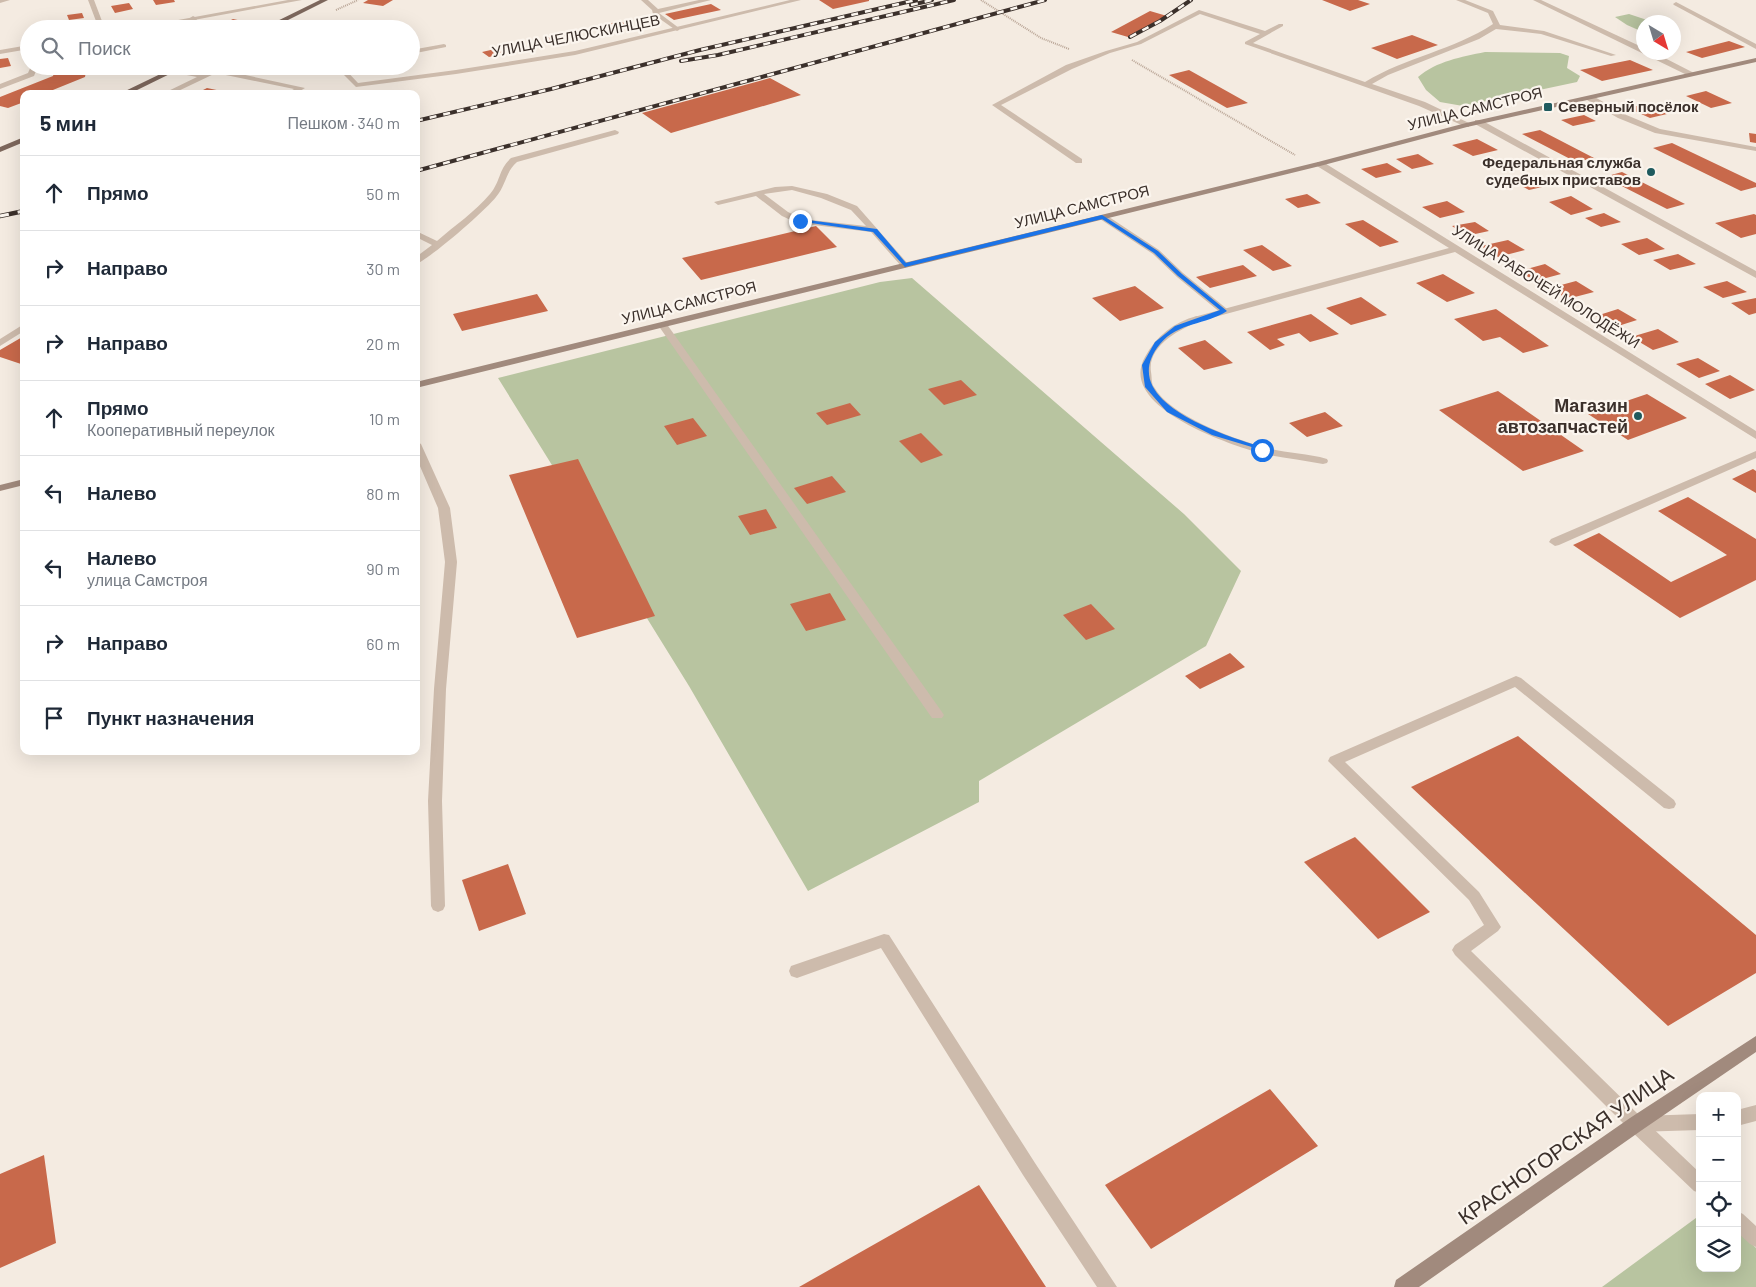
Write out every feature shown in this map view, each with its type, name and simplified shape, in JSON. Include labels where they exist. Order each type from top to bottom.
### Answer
[{"type":"main road","points":[[283,20],[325,0]]},
{"type":"main road","points":[[132,90],[163,75]]},
{"type":"main road","points":[[0,150],[20,141]]},
{"type":"street","points":[[0,1],[7,0]]},
{"type":"street","points":[[91,0],[99,20]]},
{"type":"street","points":[[255,8],[261,0]]},
{"type":"street","points":[[182,20],[299,0]]},
{"type":"street","points":[[644,0],[655,8],[655,12],[677,29]]},
{"type":"street","points":[[655,12],[708,0]]},
{"type":"street","points":[[1460,0],[1491,12],[1496,26]]},
{"type":"street","points":[[1536,0],[1636,48]]},
{"type":"street","name":"УЛИЦА ЧЕЛЮСКИНЦЕВ","points":[[347,75],[356,85],[529,61],[575,53],[793,1]]},
{"type":"street","points":[[1676,4],[1731,32],[1756,48]]},
{"type":"street","points":[[1079,161],[996,105],[1069,67],[1147,40],[1199,12],[1265,33]]},
{"type":"street","points":[[1281,24],[1247,43],[1422,104],[1466,125]]},
{"type":"street","points":[[1367,84],[1385,73],[1469,41],[1496,26],[1542,32],[1613,55]]},
{"type":"street","points":[[420,50],[444,46]]},
{"type":"street","points":[[0,52],[20,49]]},
{"type":"street","points":[[1661,60],[1690,74]]},
{"type":"street","name":"УЛИЦА САМСТРОЯ","points":[[420,384],[1320,164],[1478,122],[1756,60]]},
{"type":"street","points":[[0,87],[29,75]]},
{"type":"street","points":[[199,75],[204,76]]},
{"type":"street","points":[[235,75],[301,88],[297,90]]},
{"type":"street","points":[[174,90],[204,76]]},
{"type":"street","points":[[1590,98],[1621,116],[1658,131],[1756,149]]},
{"type":"street","points":[[1478,122],[1756,275]]},
{"type":"street","points":[[420,258],[438,245],[492,197],[502,184],[506,167],[514,160],[614,132]]},
{"type":"street","name":"УЛИЦА РАБОЧЕЙ МОЛОДЁЖИ","points":[[1320,164],[1756,436]]},
{"type":"street","points":[[718,202],[775,189],[792,188],[824,196],[854,208],[905,265]]},
{"type":"street","points":[[758,193],[785,214],[800,221],[875,230]]},
{"type":"street","points":[[1102,217],[1156,252],[1180,275],[1224,311]]},
{"type":"street","points":[[420,236],[438,245]]},
{"type":"street","points":[[1323,461],[1262,450],[1215,434],[1169,410],[1148,387],[1145,365],[1157,343],[1177,327],[1197,319],[1456,249]]},
{"type":"street","points":[[662,325],[937,716]]},
{"type":"street","points":[[0,343],[20,329]]},
{"type":"street","points":[[420,453],[444,508],[452,562],[440,689],[435,801],[438,906]]},
{"type":"street","points":[[1554,542],[1756,454]]},
{"type":"street","points":[[0,488],[20,483]]},
{"type":"street","points":[[1669,804],[1516,681],[1335,761],[1474,896],[1493,927],[1460,950],[1636,1124],[1698,1182]]},
{"type":"street","points":[[797,971],[884,940],[1030,1169],[1108,1287]]},
{"type":"street","name":"КРАСНОГОРСКАЯ УЛИЦА","points":[[1403,1287],[1636,1124],[1756,1043]]},
{"type":"street","points":[[1741,1117],[1756,1113]]},
{"type":"street","points":[[1636,1124],[1696,1122]]},
{"type":"street","points":[[1741,1224],[1756,1238]]},
{"type":"path","points":[[981,0],[1041,38],[1067,49],[1074,49]]},
{"type":"path","points":[[1114,50],[1299,157]]},
{"type":"green space","points":[[1629,14],[1636,16],[1636,29],[1627,25],[1615,17]]},
{"type":"green space","points":[[1485,52],[1560,53],[1569,56],[1567,68],[1580,76],[1577,82],[1463,106],[1440,102],[1426,90],[1418,77],[1441,63]]},
{"type":"green space","points":[[912,278],[1184,514],[1241,571],[1206,646],[979,781],[979,802],[808,891],[689,686],[498,378],[880,282]]},
{"type":"green space","points":[[1696,1218],[1696,1272],[1741,1272],[1741,1233],[1756,1248],[1756,1287],[1602,1287]]},
{"type":"building","points":[[153,0],[174,0],[175,2],[156,5]]},
{"type":"building","points":[[368,0],[393,0],[383,6],[363,3]]},
{"type":"building","points":[[819,0],[869,0],[869,1],[833,9]]},
{"type":"building","points":[[1322,0],[1358,0],[1370,4],[1350,11]]},
{"type":"building","points":[[129,3],[133,9],[115,13],[111,6]]},
{"type":"building","points":[[711,4],[721,10],[674,20],[665,14]]},
{"type":"building","points":[[1150,11],[1167,16],[1128,37],[1111,32]]},
{"type":"building","points":[[82,13],[84,18],[69,20],[67,15]]},
{"type":"building","points":[[621,21],[629,27],[605,32],[598,26]]},
{"type":"building","points":[[572,33],[578,38],[551,43],[545,38]]},
{"type":"building","points":[[1412,35],[1438,45],[1397,59],[1371,48]]},
{"type":"building","points":[[1729,41],[1745,47],[1702,58],[1686,52]]},
{"type":"building","points":[[508,46],[515,51],[489,57],[482,52]]},
{"type":"building","points":[[8,58],[11,66],[0,68],[0,59]]},
{"type":"building","points":[[1630,60],[1653,70],[1602,81],[1580,70]]},
{"type":"building","points":[[1189,70],[1248,103],[1227,108],[1169,75]]},
{"type":"building","points":[[85,75],[85,77],[53,90],[20,90],[20,104],[8,108],[0,106],[0,97],[53,76]]},
{"type":"building","points":[[770,78],[801,95],[671,133],[642,113]]},
{"type":"building","points":[[1706,91],[1732,103],[1711,108],[1686,96]]},
{"type":"building","points":[[1645,104],[1667,114],[1650,118],[1628,108]]},
{"type":"building","points":[[1584,115],[1596,121],[1573,126],[1561,120]]},
{"type":"building","points":[[1540,130],[1594,158],[1576,162],[1522,134]]},
{"type":"building","points":[[1749,133],[1756,134],[1756,143],[1750,142]]},
{"type":"building","points":[[1477,139],[1498,150],[1473,156],[1452,145]]},
{"type":"building","points":[[1672,143],[1756,183],[1756,187],[1741,191],[1653,148]]},
{"type":"building","points":[[1418,154],[1434,164],[1412,169],[1396,159]]},
{"type":"building","points":[[1387,163],[1402,172],[1376,178],[1361,169]]},
{"type":"building","points":[[1622,172],[1685,204],[1667,209],[1604,177]]},
{"type":"building","points":[[1538,178],[1551,185],[1529,190],[1516,183]]},
{"type":"building","points":[[1307,194],[1321,203],[1298,208],[1285,199]]},
{"type":"building","points":[[1571,196],[1593,209],[1571,215],[1549,202]]},
{"type":"building","points":[[1447,201],[1465,212],[1440,218],[1422,207]]},
{"type":"building","points":[[1604,213],[1621,222],[1601,227],[1585,218]]},
{"type":"building","points":[[1756,215],[1756,234],[1741,238],[1715,223]]},
{"type":"building","points":[[1363,220],[1399,242],[1380,247],[1345,224]]},
{"type":"building","points":[[1475,222],[1489,231],[1466,236],[1452,226]]},
{"type":"building","points":[[816,226],[837,247],[701,280],[682,258]]},
{"type":"building","points":[[1647,238],[1665,249],[1639,255],[1621,244]]},
{"type":"building","points":[[1508,240],[1525,250],[1498,257],[1481,246]]},
{"type":"building","points":[[1262,245],[1292,266],[1273,271],[1243,250]]},
{"type":"building","points":[[1678,254],[1696,264],[1670,270],[1653,260]]},
{"type":"building","points":[[1545,264],[1561,274],[1535,281],[1519,271]]},
{"type":"building","points":[[1243,265],[1257,276],[1210,288],[1196,277]]},
{"type":"building","points":[[1443,274],[1475,293],[1447,302],[1416,283]]},
{"type":"building","points":[[1576,281],[1594,292],[1567,299],[1550,288]]},
{"type":"building","points":[[1727,281],[1747,292],[1723,298],[1703,287]]},
{"type":"building","points":[[1135,286],[1164,308],[1120,321],[1092,298]]},
{"type":"building","points":[[537,294],[548,311],[462,331],[453,314]]},
{"type":"building","points":[[1361,297],[1387,315],[1351,325],[1326,308]]},
{"type":"building","points":[[1756,298],[1756,313],[1749,315],[1731,303]]},
{"type":"building","points":[[1496,309],[1549,346],[1523,353],[1500,337],[1483,341],[1454,319]]},
{"type":"building","points":[[1618,309],[1637,320],[1615,327],[1596,316]]},
{"type":"building","points":[[1311,314],[1339,334],[1310,342],[1299,333],[1277,339],[1285,345],[1270,350],[1247,332]]},
{"type":"building","points":[[1658,329],[1679,342],[1653,350],[1631,337]]},
{"type":"building","points":[[20,338],[20,364],[0,357],[0,350]]},
{"type":"building","points":[[1205,340],[1233,363],[1204,370],[1178,348]]},
{"type":"building","points":[[1698,358],[1720,371],[1699,378],[1676,364]]},
{"type":"building","points":[[1730,375],[1755,390],[1730,399],[1705,384]]},
{"type":"building","points":[[961,380],[977,395],[944,405],[928,389]]},
{"type":"building","points":[[1498,391],[1584,451],[1523,471],[1439,410]]},
{"type":"building","name":"Магазин автозапчастей","points":[[1647,394],[1687,418],[1628,440],[1588,414]]},
{"type":"building","points":[[850,403],[861,415],[827,425],[816,413]]},
{"type":"building","points":[[1325,412],[1343,426],[1307,437],[1289,423]]},
{"type":"building","points":[[693,418],[707,436],[677,445],[664,426]]},
{"type":"building","points":[[921,433],[943,455],[921,463],[899,441]]},
{"type":"building","points":[[578,459],[655,616],[577,638],[509,475]]},
{"type":"building","points":[[1753,469],[1756,471],[1756,493],[1732,479]]},
{"type":"building","points":[[832,476],[846,492],[807,504],[794,488]]},
{"type":"building","points":[[1688,497],[1756,539],[1756,580],[1680,618],[1573,545],[1599,533],[1671,582],[1727,555],[1658,511]]},
{"type":"building","points":[[766,509],[777,528],[750,535],[738,516]]},
{"type":"building","points":[[830,593],[846,620],[806,631],[790,604]]},
{"type":"building","points":[[1091,604],[1115,629],[1086,640],[1063,615]]},
{"type":"building","points":[[1230,653],[1245,667],[1200,689],[1185,676]]},
{"type":"building","points":[[1518,736],[1756,935],[1756,973],[1668,1026],[1411,787]]},
{"type":"building","points":[[1355,837],[1430,912],[1378,939],[1304,862]]},
{"type":"building","points":[[508,864],[526,914],[479,931],[462,880]]},
{"type":"building","points":[[1270,1089],[1318,1146],[1151,1249],[1105,1185]]},
{"type":"building","points":[[44,1155],[56,1243],[0,1268],[0,1174]]},
{"type":"building","points":[[979,1185],[1046,1287],[799,1287]]},
{"type":"railway","points":[[420,120],[551,89],[700,50],[916,0]]},
{"type":"railway","points":[[911,5],[932,0]]},
{"type":"railway","points":[[681,61],[718,55],[954,0]]},
{"type":"railway","points":[[420,170],[1045,0]]},
{"type":"railway","points":[[1130,37],[1160,21],[1191,0]]},
{"type":"railway","points":[[0,216],[20,212]]},
{"type":"place","name":"Северный посёлок","points":[[1548,107]]},
{"type":"place","name":"Федеральная служба судебных приставов","points":[[1651,172]]},
{"type":"place","name":"Магазин автозапчастей","points":[[1638,416]]},
{"type":"route","points":[[800,221],[875,230],[905,265],[1102,217],[1156,252],[1180,275],[1224,311],[1177,327],[1157,343],[1145,365],[1148,387],[1169,410],[1215,434],[1262,450]]}]
